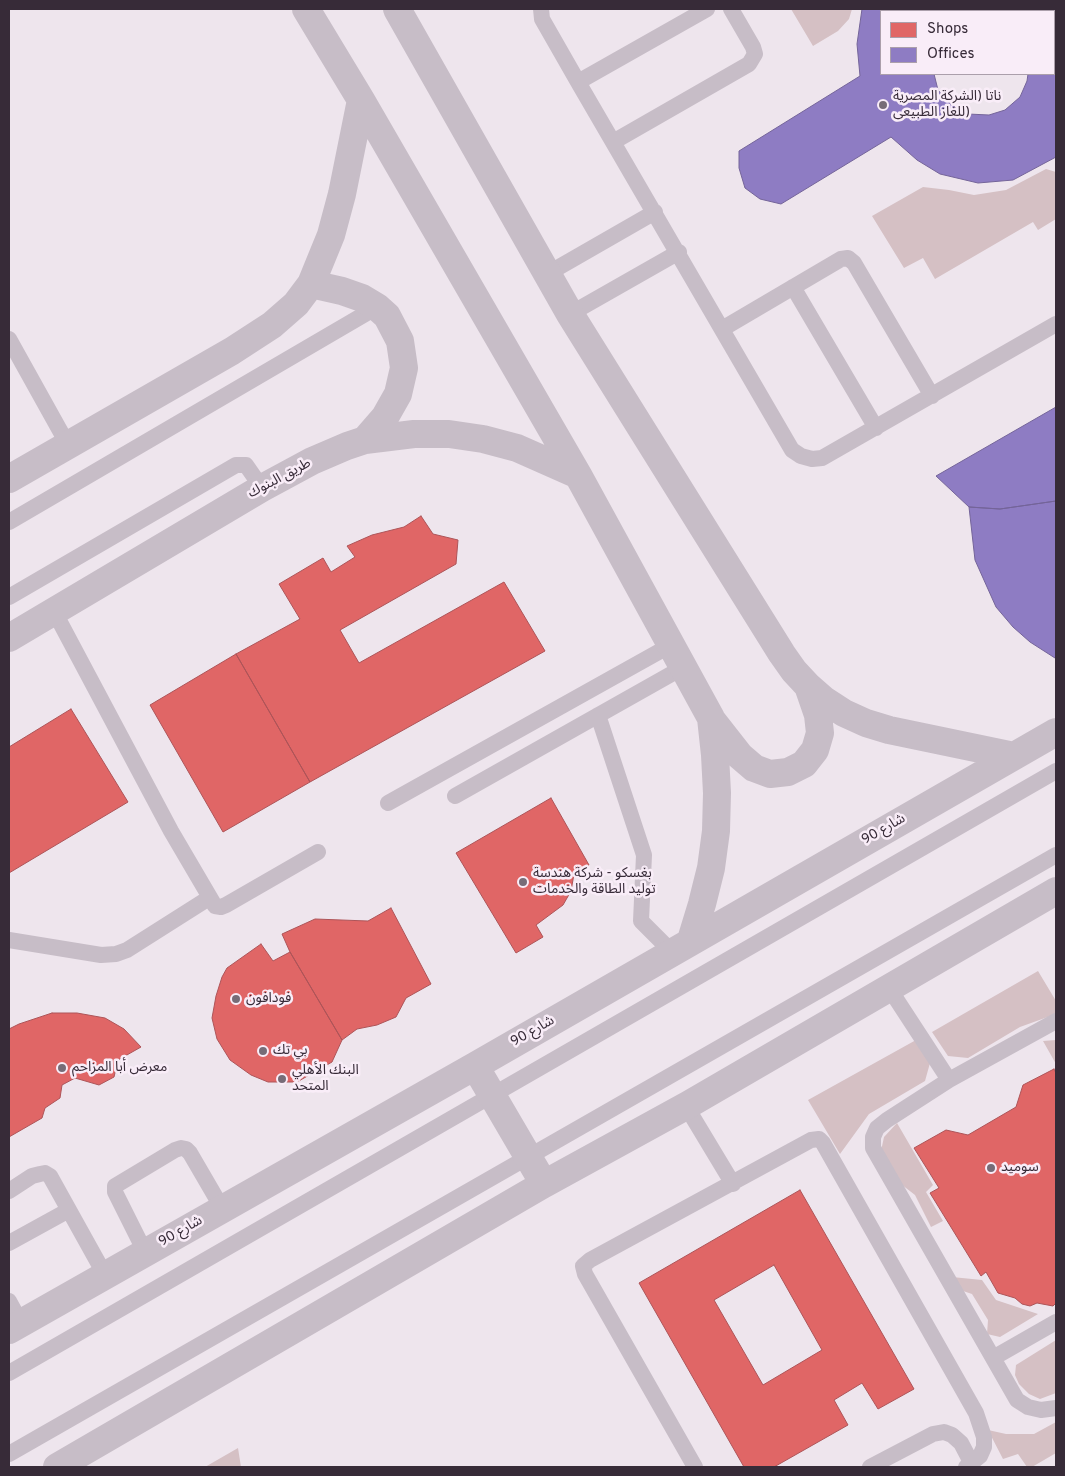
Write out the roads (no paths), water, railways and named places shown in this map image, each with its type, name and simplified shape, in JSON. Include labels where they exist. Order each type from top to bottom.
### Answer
[{"type":"street","points":[[306,9],[361,100],[578,475],[710,718],[740,756],[754,768],[770,774],[788,772],[804,764],[815,750],[820,733],[818,716],[808,686]]},
{"type":"street","points":[[397,9],[570,314],[782,654],[808,686],[824,700],[844,713],[866,723],[889,730],[1014,756]]},
{"type":"street","points":[[9,479],[232,351],[272,325],[296,304],[311,284],[331,235],[342,194],[361,100]]},
{"type":"street","points":[[311,284],[342,291],[362,298],[377,307],[387,316],[400,341],[404,368],[398,394],[386,417],[366,440]]},
{"type":"street","name":"طريق البنوك","points":[[9,638],[262,488],[312,461],[366,440],[414,434],[449,434],[483,439],[517,448],[578,475]]},
{"type":"street","points":[[681,946],[702,904],[711,868],[716,830],[715,755],[710,718]]},
{"type":"street","name":"شارع 90","points":[[13,1318],[105,1275],[1056,732]]},
{"type":"street","points":[[57,1467],[544,1184],[686,1106],[1056,891]]},
{"type":"street","points":[[474,1066],[544,1184]]},
{"type":"lane","points":[[541,9],[542,19],[546,27],[792,450],[801,456],[812,459],[822,458],[1056,324]]},
{"type":"lane","points":[[578,82],[707,9]]},
{"type":"lane","points":[[613,142],[749,64],[755,54],[753,46],[731,9]]},
{"type":"lane","points":[[547,274],[655,212]]},
{"type":"lane","points":[[570,314],[678,252]]},
{"type":"lane","points":[[722,329],[841,259],[848,258],[854,263],[932,396]]},
{"type":"lane","points":[[793,287],[876,428]]},
{"type":"lane","points":[[9,522],[377,307]]},
{"type":"lane","points":[[9,339],[68,445]]},
{"type":"lane","points":[[9,597],[236,465],[246,466],[262,488]]},
{"type":"lane","points":[[54,611],[171,831],[215,906],[221,907],[318,852]]},
{"type":"lane","points":[[455,796],[598,715],[676,656]]},
{"type":"lane","points":[[388,803],[676,656]]},
{"type":"lane","points":[[598,715],[644,855],[641,921],[681,946]]},
{"type":"lane","points":[[9,1373],[1056,771]]},
{"type":"lane","points":[[9,1454],[1056,855]]},
{"type":"lane","points":[[9,940],[101,956],[116,954],[134,945],[209,898]]},
{"type":"lane","points":[[889,988],[949,1080]]},
{"type":"lane","points":[[1056,1021],[949,1080],[877,1128],[873,1137],[873,1148],[1017,1400],[1028,1407],[1041,1410],[1056,1408]]},
{"type":"lane","points":[[686,1106],[733,1184]]},
{"type":"lane","points":[[695,1467],[585,1274],[583,1266],[590,1260],[811,1140],[819,1138],[976,1413],[984,1437],[984,1447],[980,1456],[969,1465],[960,1443],[952,1435],[944,1432],[933,1434],[870,1467]]},
{"type":"lane","points":[[145,1252],[115,1186],[175,1150],[186,1149],[190,1153],[222,1208]]},
{"type":"lane","points":[[9,1191],[32,1176],[45,1173],[50,1176],[105,1275]]},
{"type":"lane","points":[[9,1243],[69,1210]]},
{"type":"lane","points":[[993,1358],[1056,1322]]},
{"type":"place","name":"ناتا (الشركة المصرية للغاز الطبيعى)","points":[[883,105]]},
{"type":"place","name":"بغسكو - شركة هندسة توليد الطاقة والخدمات","points":[[523,882]]},
{"type":"place","name":"فودافون","points":[[236,999]]},
{"type":"place","name":"بي تك","points":[[263,1051]]},
{"type":"place","name":"معرض أبا المزاحم","points":[[62,1068]]},
{"type":"place","name":"البنك الأهلي المتحد","points":[[282,1079]]},
{"type":"place","name":"سوميد","points":[[991,1168]]}]
